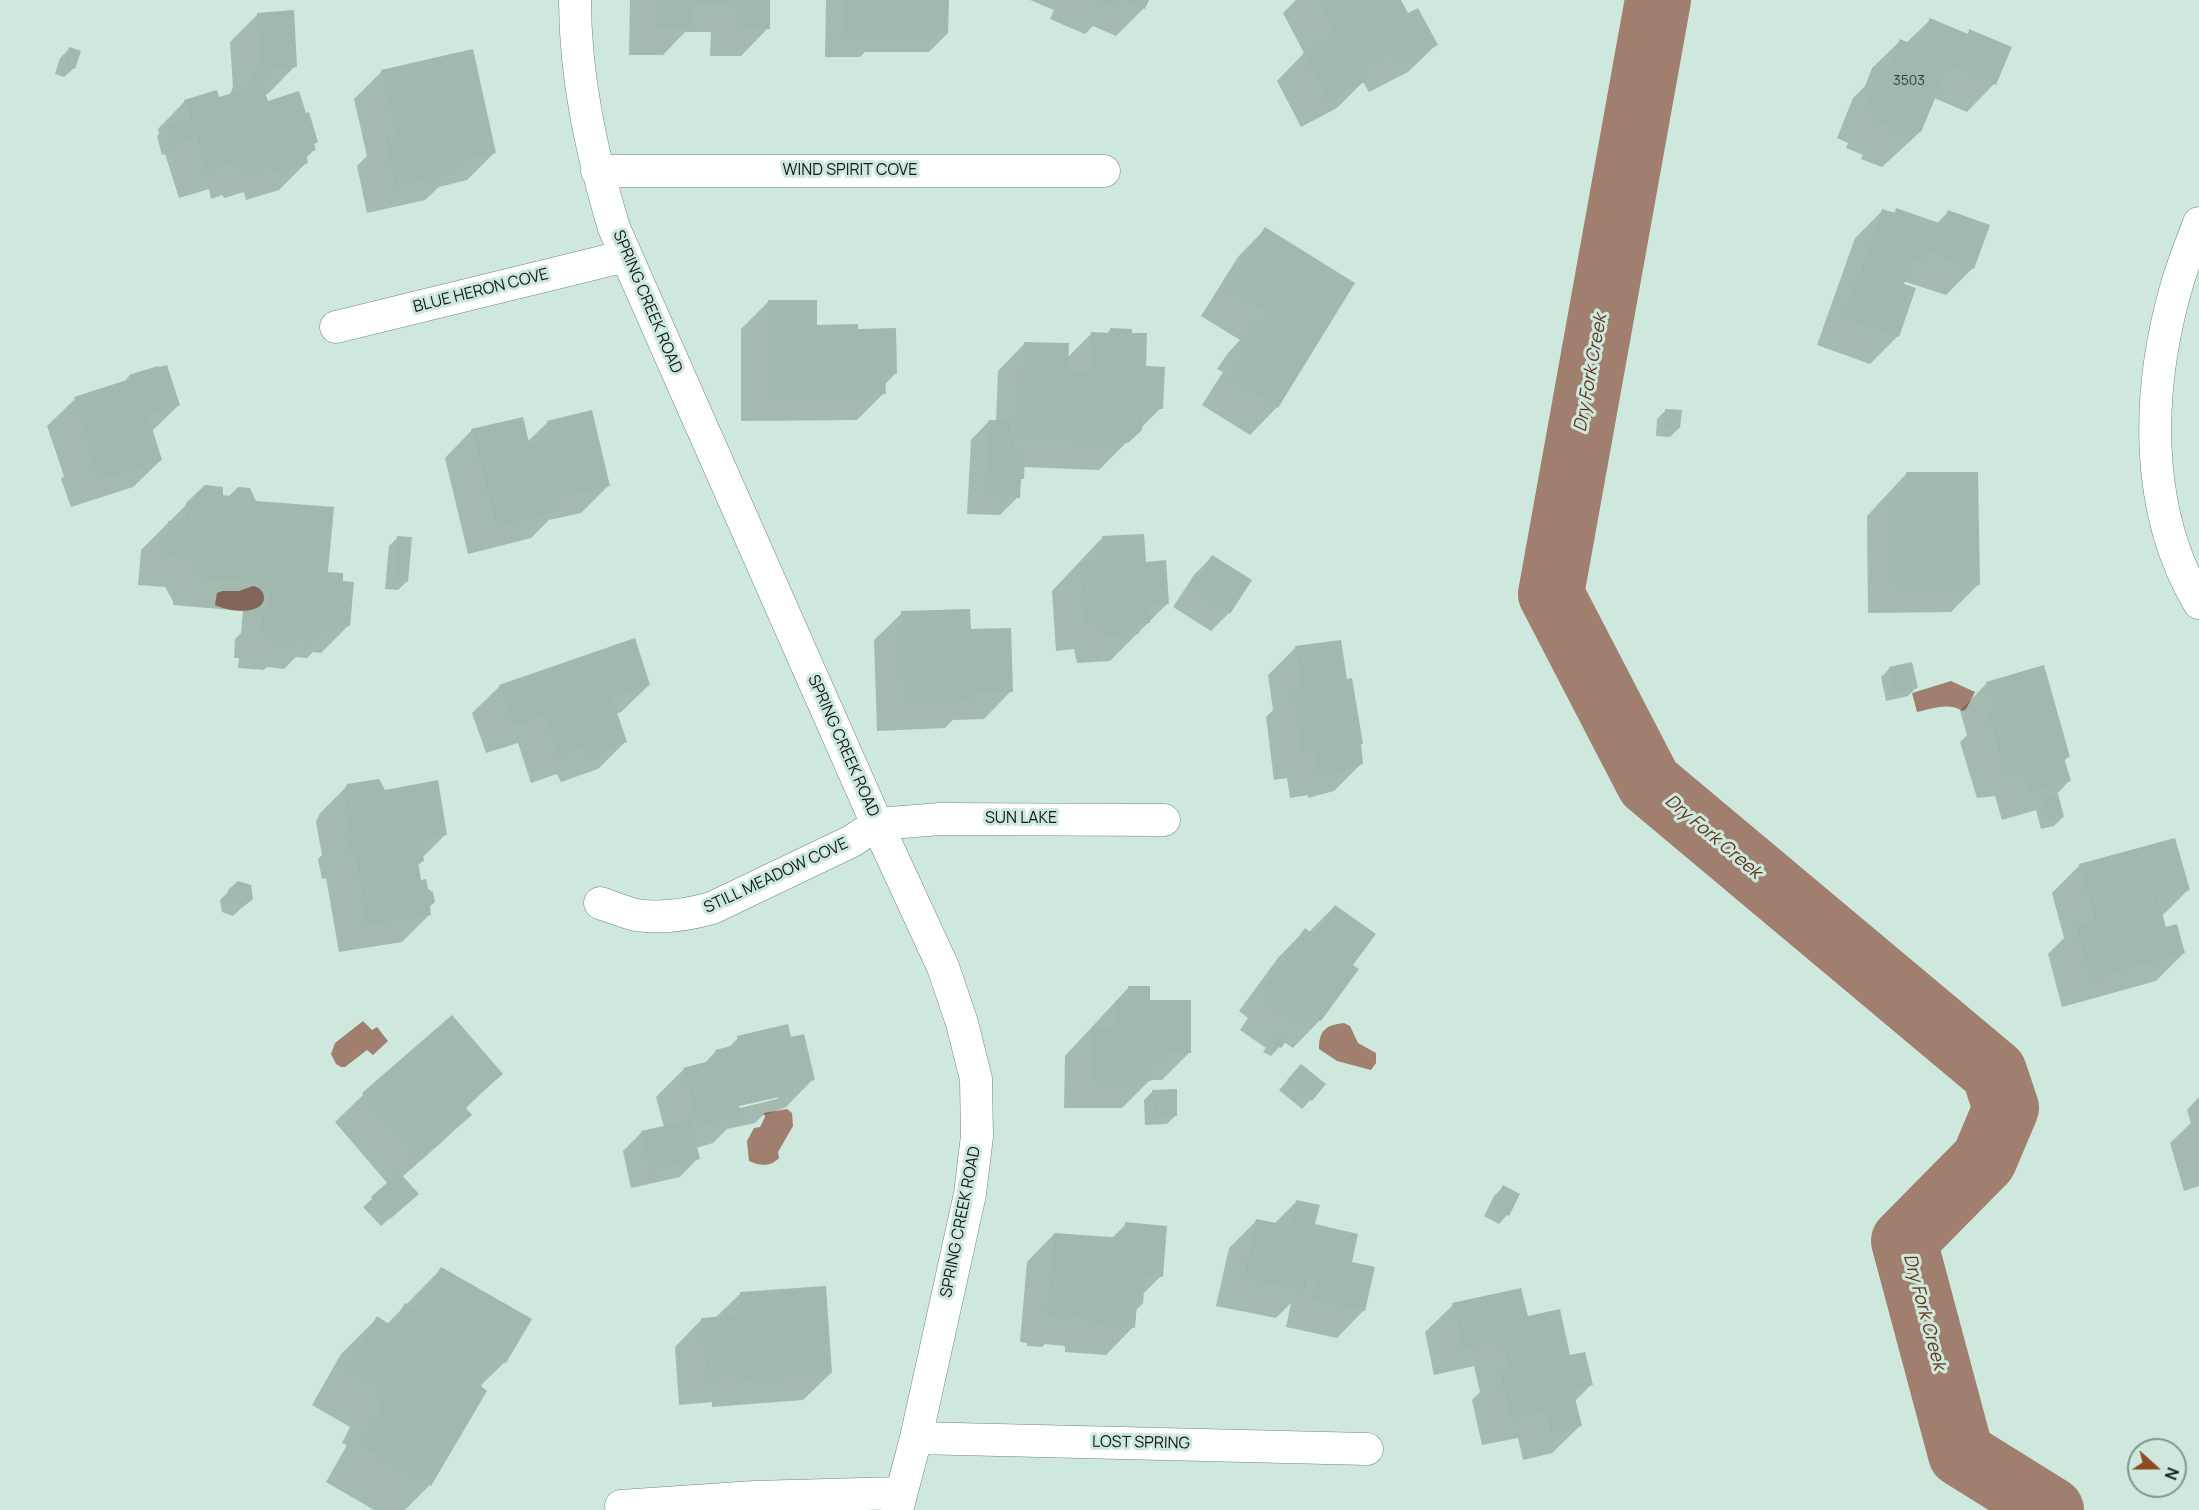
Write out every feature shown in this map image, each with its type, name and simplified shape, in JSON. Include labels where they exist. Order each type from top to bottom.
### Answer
[{"type":"street","name":"SPRING CREEK ROAD","points":[[575,0],[586,118],[597,171],[614,228],[877,824],[943,967],[962,1023],[976,1079],[977,1137],[970,1194],[916,1438],[899,1502]]},
{"type":"street","name":"WIND SPIRIT COVE","points":[[597,171],[1104,171]]},
{"type":"street","points":[[2199,223],[2176,287],[2163,344],[2156,403],[2156,459],[2162,512],[2174,548],[2199,603]]},
{"type":"street","name":"BLUE HERON COVE","points":[[336,327],[626,256]]},
{"type":"street","name":"SUN LAKE","points":[[877,824],[940,819],[1164,820]]},
{"type":"street","name":"STILL MEADOW COVE","points":[[600,903],[636,915],[693,914],[711,908],[852,841],[877,824]]},
{"type":"street","name":"LOST SPRING","points":[[916,1438],[1367,1449]]},
{"type":"street","points":[[621,1506],[754,1497],[899,1502]]},
{"type":"shaded area","points":[[253,586],[263,593],[264,600],[259,607],[240,611],[215,605],[217,593],[239,591]]},
{"type":"shaded area","points":[[1951,681],[1975,692],[1966,709],[1962,711],[1946,707],[1917,712],[1912,693]]},
{"type":"shaded area","points":[[363,1021],[372,1030],[377,1027],[388,1041],[373,1055],[367,1050],[345,1067],[341,1067],[336,1064],[331,1054],[335,1043]]},
{"type":"shaded area","points":[[1344,1023],[1350,1026],[1358,1043],[1376,1053],[1376,1063],[1371,1070],[1337,1061],[1319,1049],[1322,1033],[1332,1025]]},
{"type":"shaded area","points":[[787,1109],[792,1113],[793,1126],[778,1152],[779,1158],[765,1165],[749,1161],[747,1141],[754,1128],[760,1127],[765,1117],[764,1113]]},
{"type":"building","points":[[656,0],[770,0],[770,29],[737,29],[738,6],[692,5],[692,28],[656,28]]},
{"type":"building","points":[[843,0],[949,0],[948,34],[880,34],[880,39],[843,39]]},
{"type":"building","points":[[1097,0],[1117,0],[1114,7]]},
{"type":"building","points":[[1124,0],[1149,0],[1145,9]]},
{"type":"building","points":[[1318,0],[1401,0],[1408,13],[1418,8],[1438,45],[1397,66],[1390,53],[1359,69],[1366,81],[1328,101],[1303,52],[1336,35]]},
{"type":"building","points":[[294,10],[297,67],[269,69],[263,85],[268,101],[299,91],[306,113],[309,112],[318,142],[314,144],[316,150],[306,153],[308,163],[274,173],[272,166],[251,172],[250,169],[239,172],[236,163],[207,172],[184,100],[217,90],[219,97],[246,89],[260,59],[257,13]]},
{"type":"building","points":[[1930,18],[1968,34],[1969,29],[2012,47],[1996,85],[1949,65],[1921,132],[1915,130],[1911,141],[1887,131],[1890,128],[1873,121],[1875,116],[1863,111],[1880,69],[1886,72],[1900,39],[1917,46]]},
{"type":"building","points":[[69,47],[81,51],[75,69],[63,65]]},
{"type":"building","points":[[473,49],[496,153],[452,163],[455,173],[394,186],[384,137],[396,134],[381,70]]},
{"type":"building","points":[[187,119],[193,140],[171,147],[166,126]]},
{"type":"building","points":[[1896,208],[1942,224],[1948,210],[1990,225],[1974,269],[1925,251],[1921,262],[1913,259],[1904,284],[1916,288],[1899,337],[1843,317],[1882,209],[1895,213]]},
{"type":"building","points":[[1265,227],[1355,283],[1278,408],[1229,377],[1249,344],[1244,341],[1255,323],[1260,326],[1268,313],[1227,288]]},
{"type":"building","points":[[768,300],[817,300],[817,325],[858,324],[858,329],[896,328],[897,374],[885,374],[886,394],[768,394]]},
{"type":"building","points":[[1110,328],[1132,329],[1132,333],[1147,333],[1146,366],[1165,367],[1163,409],[1144,409],[1142,430],[1128,443],[1021,439],[1024,342],[1069,343],[1068,370],[1090,371],[1091,332],[1110,333]]},
{"type":"building","points":[[167,365],[180,405],[148,415],[162,460],[98,481],[88,450],[91,449],[74,397],[130,379],[129,375]]},
{"type":"building","points":[[1665,409],[1682,410],[1680,428],[1664,427]]},
{"type":"building","points":[[592,410],[610,486],[556,498],[560,511],[496,527],[471,429],[523,417],[529,443],[551,438],[547,421]]},
{"type":"building","points":[[989,420],[1011,421],[1011,436],[1015,436],[1015,448],[1012,449],[1021,450],[1021,456],[1025,456],[1020,498],[985,496]]},
{"type":"building","points":[[1906,472],[1978,472],[1980,585],[1895,586],[1894,487],[1906,487]]},
{"type":"building","points":[[205,485],[223,487],[223,495],[229,496],[238,487],[250,488],[256,501],[334,507],[328,572],[343,573],[343,581],[354,582],[350,626],[337,625],[336,631],[314,629],[313,642],[294,640],[293,643],[265,640],[266,631],[260,631],[262,610],[268,611],[270,584],[199,578],[200,573],[192,560],[165,557],[168,521],[184,522],[186,503]]},
{"type":"building","points":[[1144,534],[1146,562],[1166,560],[1169,604],[1149,605],[1150,623],[1138,624],[1139,634],[1104,636],[1102,623],[1083,624],[1079,562],[1103,561],[1102,536]]},
{"type":"building","points":[[397,536],[412,537],[408,582],[394,581]]},
{"type":"building","points":[[1212,555],[1252,580],[1230,614],[1190,588]]},
{"type":"building","points":[[970,609],[971,629],[1011,628],[1013,692],[974,693],[974,701],[904,704],[901,611]]},
{"type":"building","points":[[635,638],[650,685],[612,698],[627,742],[588,756],[585,747],[559,756],[545,716],[513,727],[499,685]]},
{"type":"building","points":[[1341,640],[1347,679],[1352,678],[1363,744],[1361,744],[1363,764],[1345,767],[1346,770],[1334,772],[1334,768],[1317,771],[1314,752],[1301,754],[1293,688],[1301,687],[1295,646]]},
{"type":"building","points":[[1912,662],[1918,688],[1894,693],[1889,667]]},
{"type":"building","points":[[2044,665],[2070,757],[2064,758],[2071,781],[2030,793],[2023,769],[2004,772],[1987,713],[1995,710],[1986,682]]},
{"type":"building","points":[[379,779],[385,790],[438,780],[447,835],[422,839],[426,850],[423,856],[424,861],[418,862],[421,880],[426,879],[428,889],[433,892],[435,902],[430,906],[431,915],[366,926],[354,851],[349,852],[345,830],[349,830],[343,794],[347,784]]},
{"type":"building","points":[[2058,794],[2064,817],[2049,821],[2043,798]]},
{"type":"building","points":[[2175,838],[2190,890],[2158,899],[2166,927],[2177,924],[2185,953],[2090,980],[2075,926],[2094,921],[2079,864]]},
{"type":"building","points":[[238,881],[251,885],[253,899],[243,907],[230,903],[228,890]]},
{"type":"building","points":[[1335,905],[1376,934],[1353,965],[1359,969],[1321,1021],[1310,1014],[1301,1026],[1266,1001],[1275,990],[1266,983],[1305,928],[1313,934]]},
{"type":"building","points":[[1128,986],[1150,986],[1150,1000],[1191,1000],[1191,1053],[1168,1053],[1169,1045],[1166,1045],[1166,1059],[1154,1059],[1151,1081],[1091,1081],[1092,1027],[1116,1028],[1116,1000],[1128,1000]]},
{"type":"building","points":[[452,1015],[503,1074],[465,1107],[472,1115],[419,1160],[362,1093]]},
{"type":"building","points":[[788,1024],[791,1037],[804,1034],[815,1080],[783,1091],[784,1096],[739,1106],[742,1116],[697,1127],[683,1068],[717,1059],[715,1050],[739,1044],[737,1036]]},
{"type":"building","points":[[1277,1034],[1287,1040],[1281,1048],[1271,1042]]},
{"type":"building","points":[[1301,1064],[1326,1084],[1312,1101],[1287,1080]]},
{"type":"building","points":[[1177,1089],[1177,1116],[1153,1117],[1152,1090]]},
{"type":"building","points":[[691,1120],[700,1159],[649,1170],[641,1131]]},
{"type":"building","points":[[399,1172],[419,1194],[390,1219],[371,1197]]},
{"type":"building","points":[[1503,1185],[1520,1194],[1509,1216],[1492,1207]]},
{"type":"building","points":[[1296,1200],[1320,1205],[1315,1224],[1358,1234],[1352,1262],[1375,1267],[1365,1311],[1312,1299],[1318,1277],[1309,1276],[1305,1292],[1243,1278],[1256,1219],[1291,1226]]},
{"type":"building","points":[[1125,1222],[1167,1226],[1163,1277],[1145,1275],[1143,1304],[1137,1304],[1135,1328],[1092,1325],[1092,1319],[1071,1317],[1071,1320],[1053,1319],[1054,1316],[1046,1315],[1054,1233],[1124,1238]]},
{"type":"building","points":[[441,1267],[532,1319],[506,1363],[497,1358],[481,1386],[487,1391],[431,1486],[360,1446],[382,1409],[377,1406],[385,1391],[347,1368],[377,1316],[392,1326],[405,1303],[416,1310]]},
{"type":"building","points":[[826,1286],[832,1373],[739,1380],[739,1375],[706,1378],[701,1318],[742,1315],[740,1292]]},
{"type":"building","points":[[1521,1288],[1528,1316],[1560,1309],[1570,1355],[1585,1352],[1593,1385],[1573,1390],[1582,1426],[1550,1433],[1545,1411],[1510,1419],[1499,1371],[1508,1369],[1501,1340],[1462,1348],[1452,1303]]},
{"type":"waterway","name":"Dry Fork Creek","points":[[1658,0],[1551,594],[1649,783],[1994,1072],[2006,1108],[1984,1160],[1904,1241],[1961,1454],[2051,1510]]}]
